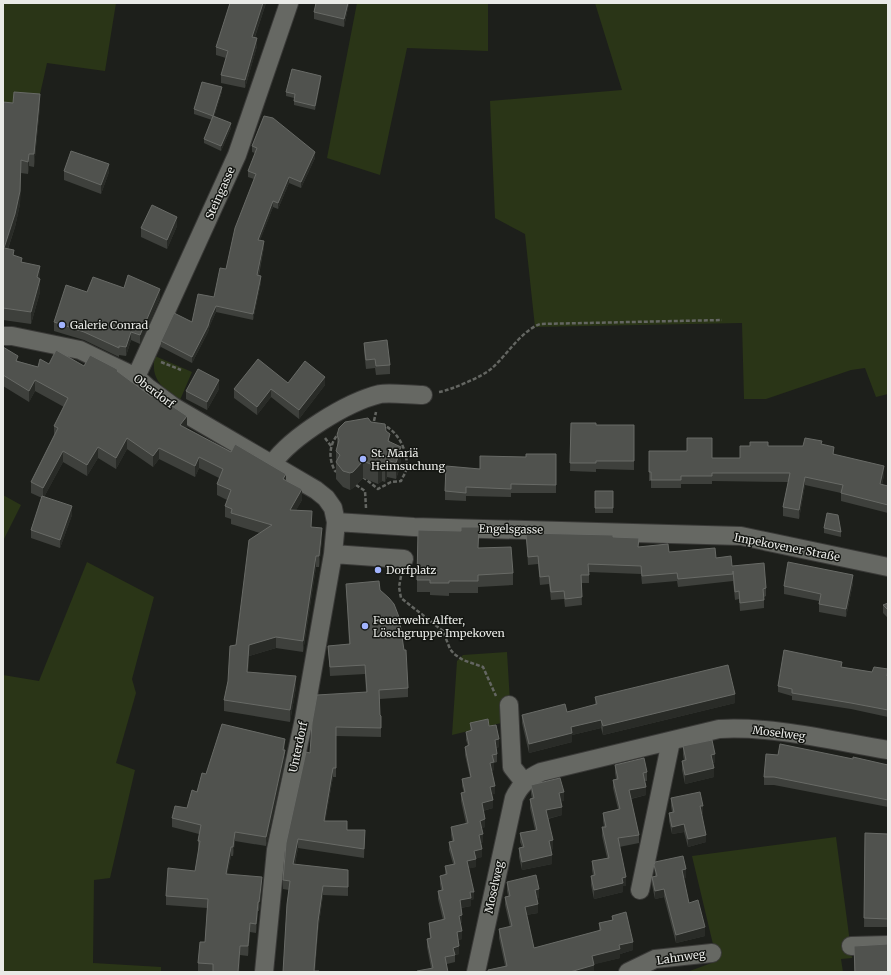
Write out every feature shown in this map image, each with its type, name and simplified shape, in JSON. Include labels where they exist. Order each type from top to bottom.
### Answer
[{"type":"street","name":"Steingasse","points":[[136,377],[237,155],[289,3]]},
{"type":"street","name":"Oberdorf","points":[[3,336],[12,336],[80,350],[136,377],[174,407],[316,490],[326,498],[333,508],[336,522]]},
{"type":"street","points":[[272,464],[280,453],[290,444],[353,403],[381,394],[423,395]]},
{"type":"street","name":"Engelsgasse","points":[[336,522],[408,526],[638,533]]},
{"type":"street","name":"Unterdorf","points":[[264,972],[276,850],[304,719],[333,554],[336,522]]},
{"type":"street","name":"Impekovener Straße","points":[[638,533],[741,536],[888,567]]},
{"type":"street","points":[[333,554],[404,559]]},
{"type":"street","points":[[509,705],[512,767],[524,782]]},
{"type":"street","name":"Moselweg","points":[[476,972],[514,798],[524,782],[541,772],[719,729],[736,728],[785,732],[888,750]]},
{"type":"street","points":[[640,890],[670,741]]},
{"type":"street","points":[[851,946],[888,945]]},
{"type":"street","name":"Lahnweg","points":[[628,972],[655,960],[712,952]]},
{"type":"path","points":[[423,395],[450,390],[491,369],[524,334],[533,326],[540,324],[722,320]]},
{"type":"path","points":[[357,476],[362,477],[378,489],[391,482],[401,481],[407,467],[406,456],[401,442],[395,434],[388,427],[374,421],[370,423]]},
{"type":"path","points":[[339,472],[335,471],[332,467],[330,455],[331,446],[335,437],[340,432]]},
{"type":"path","points":[[356,485],[365,492]]},
{"type":"path","points":[[399,587],[401,598],[443,631],[450,649],[454,654],[463,660],[483,667],[499,703],[509,705]]},
{"type":"green space","points":[[3,3],[116,3],[105,71],[47,63],[38,103],[3,105]]},
{"type":"green space","points":[[357,3],[488,3],[488,51],[407,48],[380,175],[327,158]]},
{"type":"green space","points":[[595,3],[888,3],[888,394],[876,397],[865,368],[851,370],[766,399],[744,399],[742,323],[535,327],[525,234],[495,218],[490,101],[622,90]]},
{"type":"green space","points":[[155,356],[192,372],[180,400],[163,387],[156,377],[154,371]]},
{"type":"green space","points":[[3,495],[21,505],[3,541]]},
{"type":"green space","points":[[87,562],[154,597],[132,679],[136,693],[116,763],[135,770],[110,878],[94,880],[93,963],[161,967],[161,972],[3,972],[3,675],[39,681]]},
{"type":"green space","points":[[507,652],[510,702],[500,703],[501,723],[452,735],[457,661],[463,655]]},
{"type":"green space","points":[[836,837],[852,958],[841,959],[843,972],[687,972],[717,961],[692,856]]},
{"type":"building","points":[[230,3],[263,3],[252,37],[257,38],[245,80],[221,75],[228,51],[216,47]]},
{"type":"building","points":[[316,3],[348,3],[344,19],[314,12]]},
{"type":"building","points":[[292,69],[321,76],[315,106],[294,101],[295,94],[286,92]]},
{"type":"building","points":[[202,82],[222,87],[213,116],[194,109]]},
{"type":"building","points":[[14,92],[40,94],[34,154],[29,154],[28,162],[21,160],[20,191],[15,214],[4,248],[14,250],[13,255],[22,258],[21,262],[40,266],[37,277],[40,279],[31,312],[3,308],[3,102],[13,103]]},
{"type":"building","points":[[213,116],[231,123],[221,146],[204,139]]},
{"type":"building","points":[[264,116],[273,118],[315,152],[301,182],[289,177],[278,203],[273,201],[258,240],[264,241],[257,275],[261,276],[253,314],[216,306],[208,326],[192,357],[161,341],[174,313],[192,322],[198,294],[214,297],[220,268],[226,269],[235,228],[256,174],[248,171],[257,148],[252,146]]},
{"type":"building","points":[[71,151],[109,164],[101,185],[64,171]]},
{"type":"building","points":[[152,205],[177,217],[167,240],[141,228]]},
{"type":"building","points":[[128,275],[160,289],[140,335],[131,332],[126,347],[119,346],[119,348],[84,332],[54,322],[66,285],[87,292],[93,277],[124,288]]},
{"type":"building","points":[[387,340],[390,365],[376,366],[375,359],[366,360],[364,343]]},
{"type":"building","points":[[3,347],[18,356],[16,361],[38,367],[40,359],[49,364],[56,350],[84,366],[90,355],[118,370],[117,371],[152,397],[154,394],[187,416],[180,425],[231,452],[235,444],[286,474],[283,479],[302,489],[290,510],[312,511],[311,527],[322,528],[319,556],[316,556],[303,641],[276,637],[249,645],[247,672],[296,676],[290,710],[224,700],[228,681],[230,646],[236,645],[249,540],[272,525],[231,513],[232,509],[225,506],[231,490],[217,484],[223,469],[199,457],[195,466],[159,448],[153,456],[127,438],[116,458],[98,447],[87,465],[63,451],[43,488],[31,482],[58,428],[54,426],[68,398],[35,380],[29,391],[3,375]]},
{"type":"building","points":[[258,359],[288,383],[305,361],[325,377],[299,410],[271,389],[257,407],[234,389]]},
{"type":"building","points":[[198,369],[219,380],[207,402],[186,391]]},
{"type":"building","points":[[368,418],[371,422],[385,424],[386,431],[390,434],[388,441],[401,447],[396,463],[387,460],[385,465],[382,464],[378,467],[363,461],[353,472],[350,473],[343,471],[336,462],[340,455],[336,451],[339,440],[337,435],[339,428],[345,422]]},
{"type":"building","points":[[571,423],[596,423],[596,425],[634,425],[634,461],[570,463]]},
{"type":"building","points":[[687,438],[712,438],[712,458],[740,458],[740,446],[750,446],[750,442],[768,442],[768,446],[803,446],[805,438],[822,441],[821,444],[834,447],[833,454],[884,466],[880,484],[888,486],[888,505],[841,493],[843,485],[805,477],[799,510],[783,507],[790,473],[712,473],[712,476],[681,476],[681,480],[651,480],[651,472],[649,472],[649,451],[687,451]]},
{"type":"building","points":[[526,454],[556,454],[556,485],[511,484],[511,489],[466,487],[466,493],[445,491],[446,466],[480,469],[480,456],[526,457]]},
{"type":"building","points":[[595,491],[613,491],[613,508],[595,508]]},
{"type":"building","points":[[42,496],[72,506],[60,540],[31,530]]},
{"type":"building","points":[[827,513],[838,515],[841,532],[824,528]]},
{"type":"building","points":[[461,527],[479,527],[478,548],[511,547],[513,573],[478,575],[478,581],[449,581],[449,583],[430,583],[430,580],[417,580],[418,530],[461,531]]},
{"type":"building","points":[[526,533],[613,535],[613,537],[639,538],[638,547],[668,544],[669,552],[715,548],[716,558],[731,556],[732,566],[764,563],[766,588],[763,589],[764,600],[740,603],[739,591],[735,592],[733,571],[733,574],[678,579],[677,573],[642,576],[641,566],[588,564],[589,575],[581,575],[582,597],[565,599],[564,591],[551,592],[549,576],[540,577],[538,556],[528,557]]},
{"type":"building","points":[[788,562],[853,575],[846,609],[819,604],[821,594],[784,586]]},
{"type":"building","points":[[379,581],[380,590],[394,604],[399,617],[404,650],[406,650],[408,688],[379,690],[381,728],[336,727],[336,768],[333,768],[324,821],[347,821],[347,830],[365,830],[364,849],[298,839],[293,864],[348,870],[348,887],[323,886],[318,921],[314,971],[319,972],[283,972],[287,904],[290,881],[283,880],[286,843],[306,752],[310,753],[312,723],[317,695],[367,692],[365,665],[330,667],[328,646],[350,644],[346,584]]},
{"type":"building","points":[[888,603],[888,610],[883,605]]},
{"type":"building","points":[[784,650],[842,662],[841,667],[872,672],[874,667],[888,669],[888,710],[792,693],[792,689],[778,686]]},
{"type":"building","points":[[728,665],[735,694],[603,726],[601,720],[571,727],[572,733],[529,744],[522,715],[565,704],[567,712],[597,704],[595,697]]},
{"type":"building","points":[[488,719],[489,726],[496,725],[499,739],[495,740],[497,754],[492,755],[494,762],[490,763],[495,786],[490,787],[493,800],[482,803],[485,819],[480,821],[483,834],[479,835],[482,849],[474,851],[476,859],[467,861],[474,892],[470,892],[471,898],[460,900],[462,915],[459,916],[462,931],[457,932],[459,946],[453,948],[455,955],[445,957],[448,972],[417,972],[433,968],[427,939],[431,938],[429,923],[445,919],[438,891],[443,890],[440,876],[447,874],[445,866],[455,864],[449,842],[454,841],[451,827],[468,823],[461,793],[465,792],[462,779],[471,777],[465,747],[469,745],[466,732],[472,730],[470,723]]},
{"type":"building","points":[[222,724],[285,739],[283,750],[285,750],[266,837],[235,832],[233,847],[231,847],[226,874],[262,877],[256,924],[250,923],[248,946],[240,946],[238,972],[213,972],[213,964],[198,963],[200,942],[205,942],[208,899],[166,896],[168,868],[195,871],[201,825],[172,818],[175,806],[187,808],[192,790],[197,792],[202,773],[206,774]]},
{"type":"building","points":[[712,740],[715,754],[711,755],[714,768],[685,775],[682,761],[686,760],[683,746]]},
{"type":"building","points":[[780,744],[888,765],[888,800],[774,777],[764,777],[766,754],[778,755]]},
{"type":"building","points":[[644,758],[647,772],[643,773],[646,787],[629,790],[639,835],[618,838],[626,877],[622,878],[623,883],[594,890],[591,876],[595,875],[592,861],[609,858],[602,827],[606,827],[603,813],[620,809],[613,780],[618,779],[615,765]]},
{"type":"building","points":[[560,778],[564,792],[559,793],[562,807],[546,810],[553,840],[549,841],[552,855],[522,862],[519,848],[524,847],[520,833],[537,830],[530,799],[534,798],[531,785]]},
{"type":"building","points":[[700,792],[703,806],[700,806],[706,835],[688,839],[684,824],[672,827],[669,813],[674,812],[671,798]]},
{"type":"building","points":[[865,833],[888,834],[888,919],[864,918]]},
{"type":"building","points":[[683,856],[686,869],[682,870],[689,903],[698,900],[705,927],[676,935],[664,889],[655,891],[652,877],[657,876],[654,865],[655,862]]},
{"type":"building","points":[[536,875],[539,889],[535,890],[538,904],[525,907],[534,948],[601,930],[599,923],[613,920],[612,916],[626,912],[633,942],[619,945],[620,949],[592,956],[594,965],[570,972],[488,972],[488,970],[507,966],[499,929],[512,926],[505,897],[510,896],[507,882]]},
{"type":"building","points":[[888,944],[888,972],[855,972],[854,946]]},
{"type":"place","name":"Galerie Conrad","points":[[62,325]]},
{"type":"place","name":"St. Mariä Heimsuchung","points":[[363,459]]},
{"type":"place","name":"Dorfplatz","points":[[378,570]]},
{"type":"place","name":"Feuerwehr Alfter, Löschgruppe Impekoven","points":[[365,626]]}]
